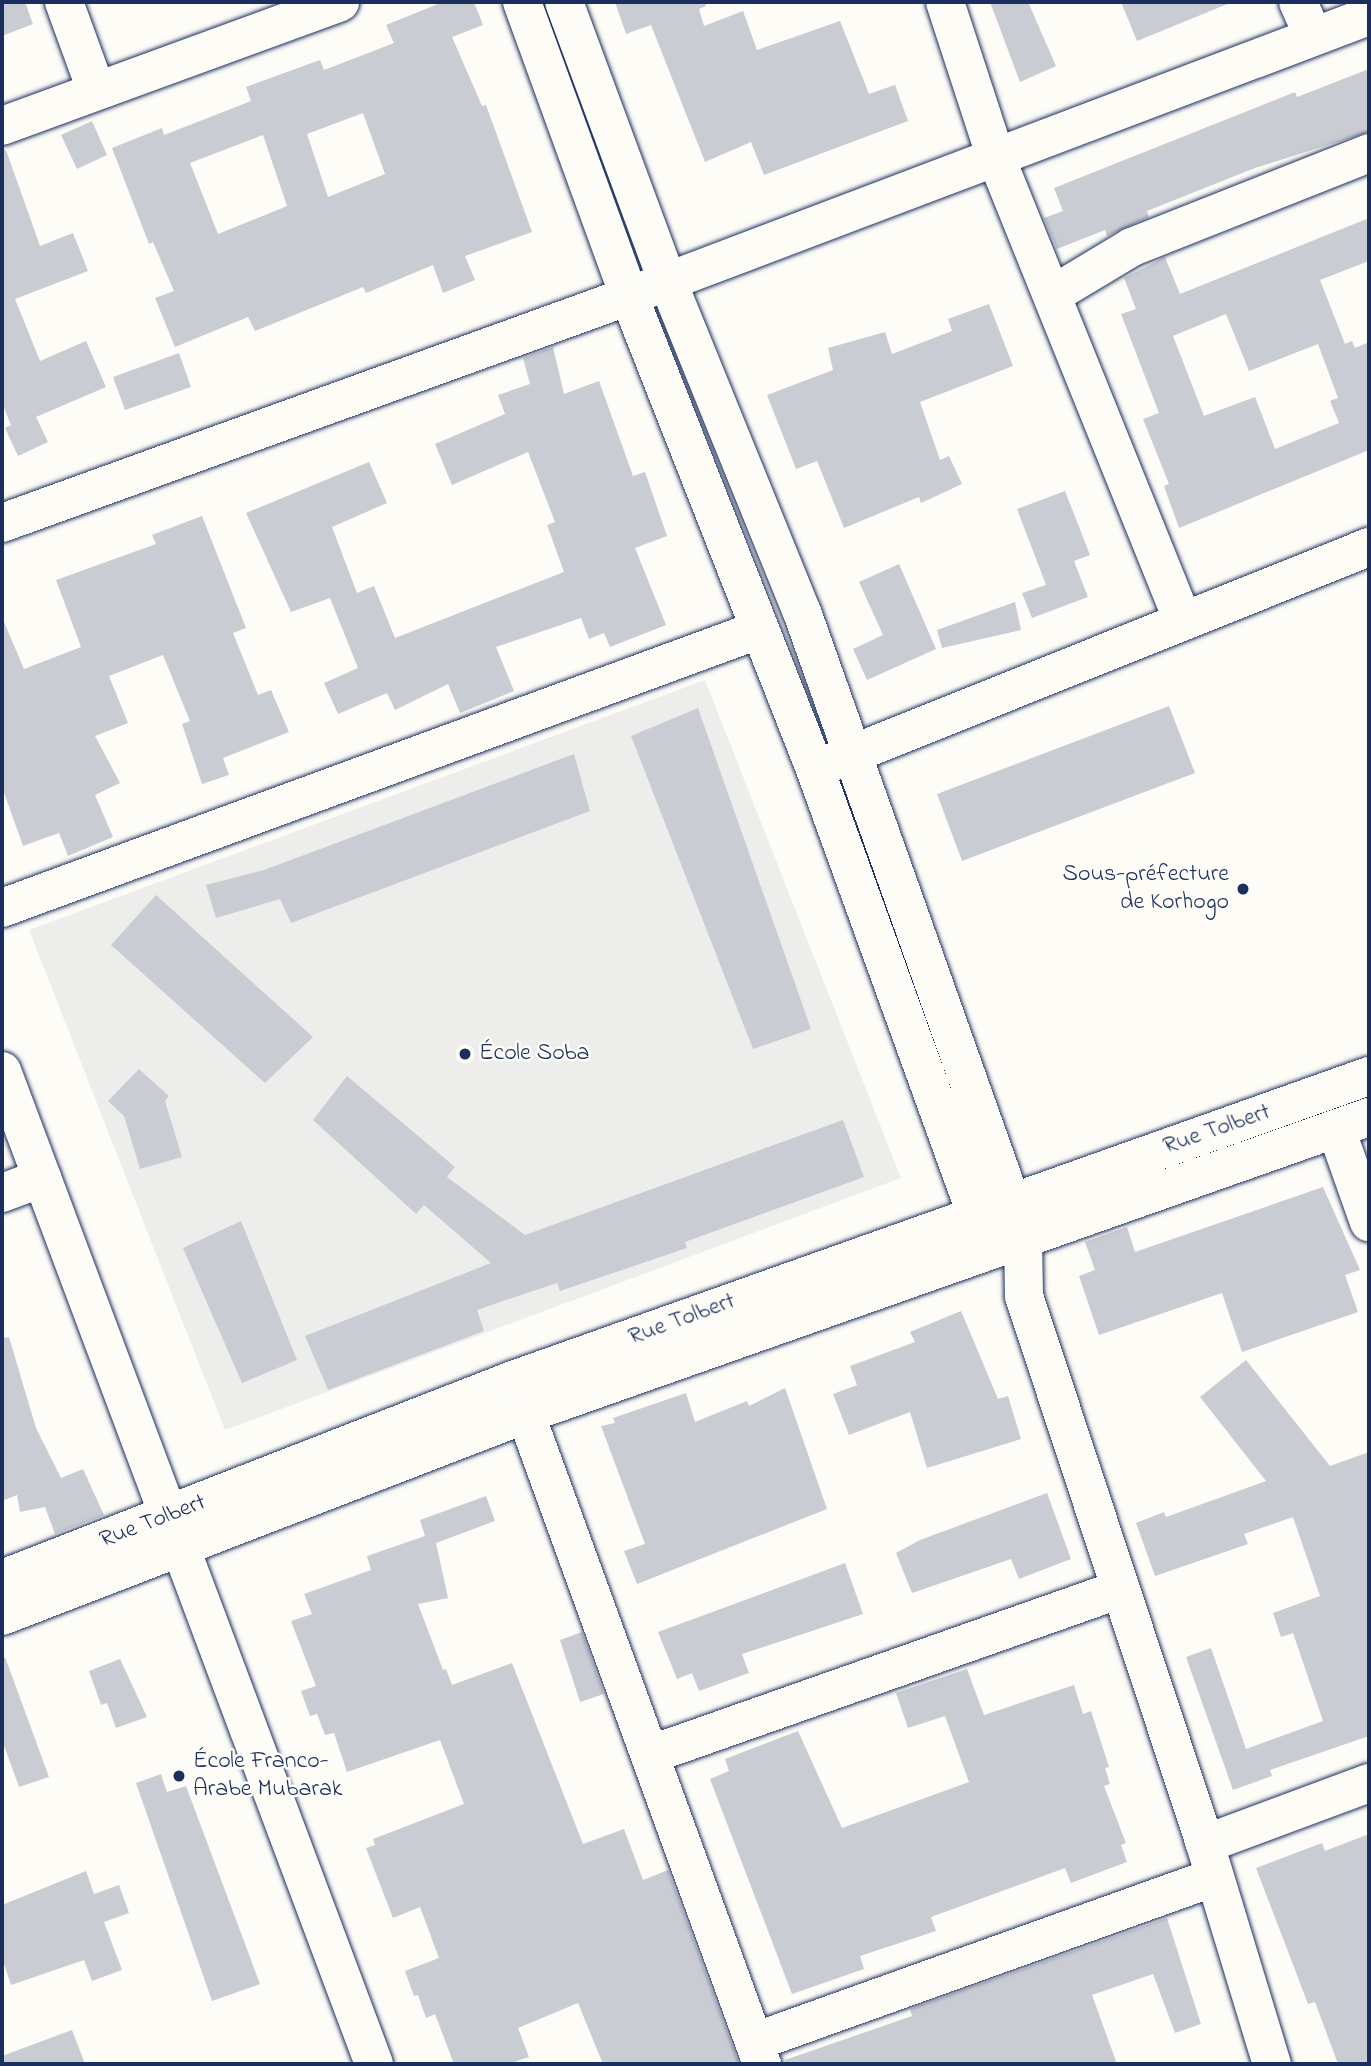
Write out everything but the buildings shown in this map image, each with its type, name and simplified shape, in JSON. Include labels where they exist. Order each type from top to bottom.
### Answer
[{"type":"street","points":[[64,2],[96,90]]},
{"type":"street","points":[[2,126],[340,2]]},
{"type":"street","points":[[522,2],[629,296],[758,630],[815,769],[974,1215],[1006,1244]]},
{"type":"street","points":[[564,2],[667,280],[854,752],[1011,1200],[1006,1244],[1209,1861],[1272,2064]]},
{"type":"street","points":[[945,2],[995,155],[1183,621]]},
{"type":"street","points":[[2,523],[629,296],[995,155],[1305,18],[1369,16]]},
{"type":"street","points":[[1052,295],[1132,247],[1369,153]]},
{"type":"street","points":[[815,769],[1369,547]]},
{"type":"street","points":[[2,908],[758,630]]},
{"type":"street","points":[[2,1071],[374,2064]]},
{"type":"street","name":"Rue Tolbert","points":[[2,1616],[174,1533],[1011,1200],[1369,1076]]},
{"type":"street","points":[[1352,1123],[1369,1222]]},
{"type":"street","name":"Rue Tolbert","points":[[519,1397],[1006,1244],[1352,1123]]},
{"type":"street","points":[[2,1193],[42,1178]]},
{"type":"street","points":[[519,1397],[652,1755],[758,2053],[1209,1861],[1369,1783]]},
{"type":"street","name":"Rue Tolbert","points":[[2,1580],[174,1533]]},
{"type":"street","points":[[652,1755],[1119,1590]]},
{"type":"shaded area","name":"École Soba","points":[[705,680],[901,1178],[225,1430],[29,930]]},
{"type":"place","name":"Sous-préfecture de Korhogo","points":[[1243,889]]},
{"type":"place","name":"École Soba","points":[[465,1054]]},
{"type":"place","name":"École Franco- Arabe Mubarak","points":[[179,1776]]}]
